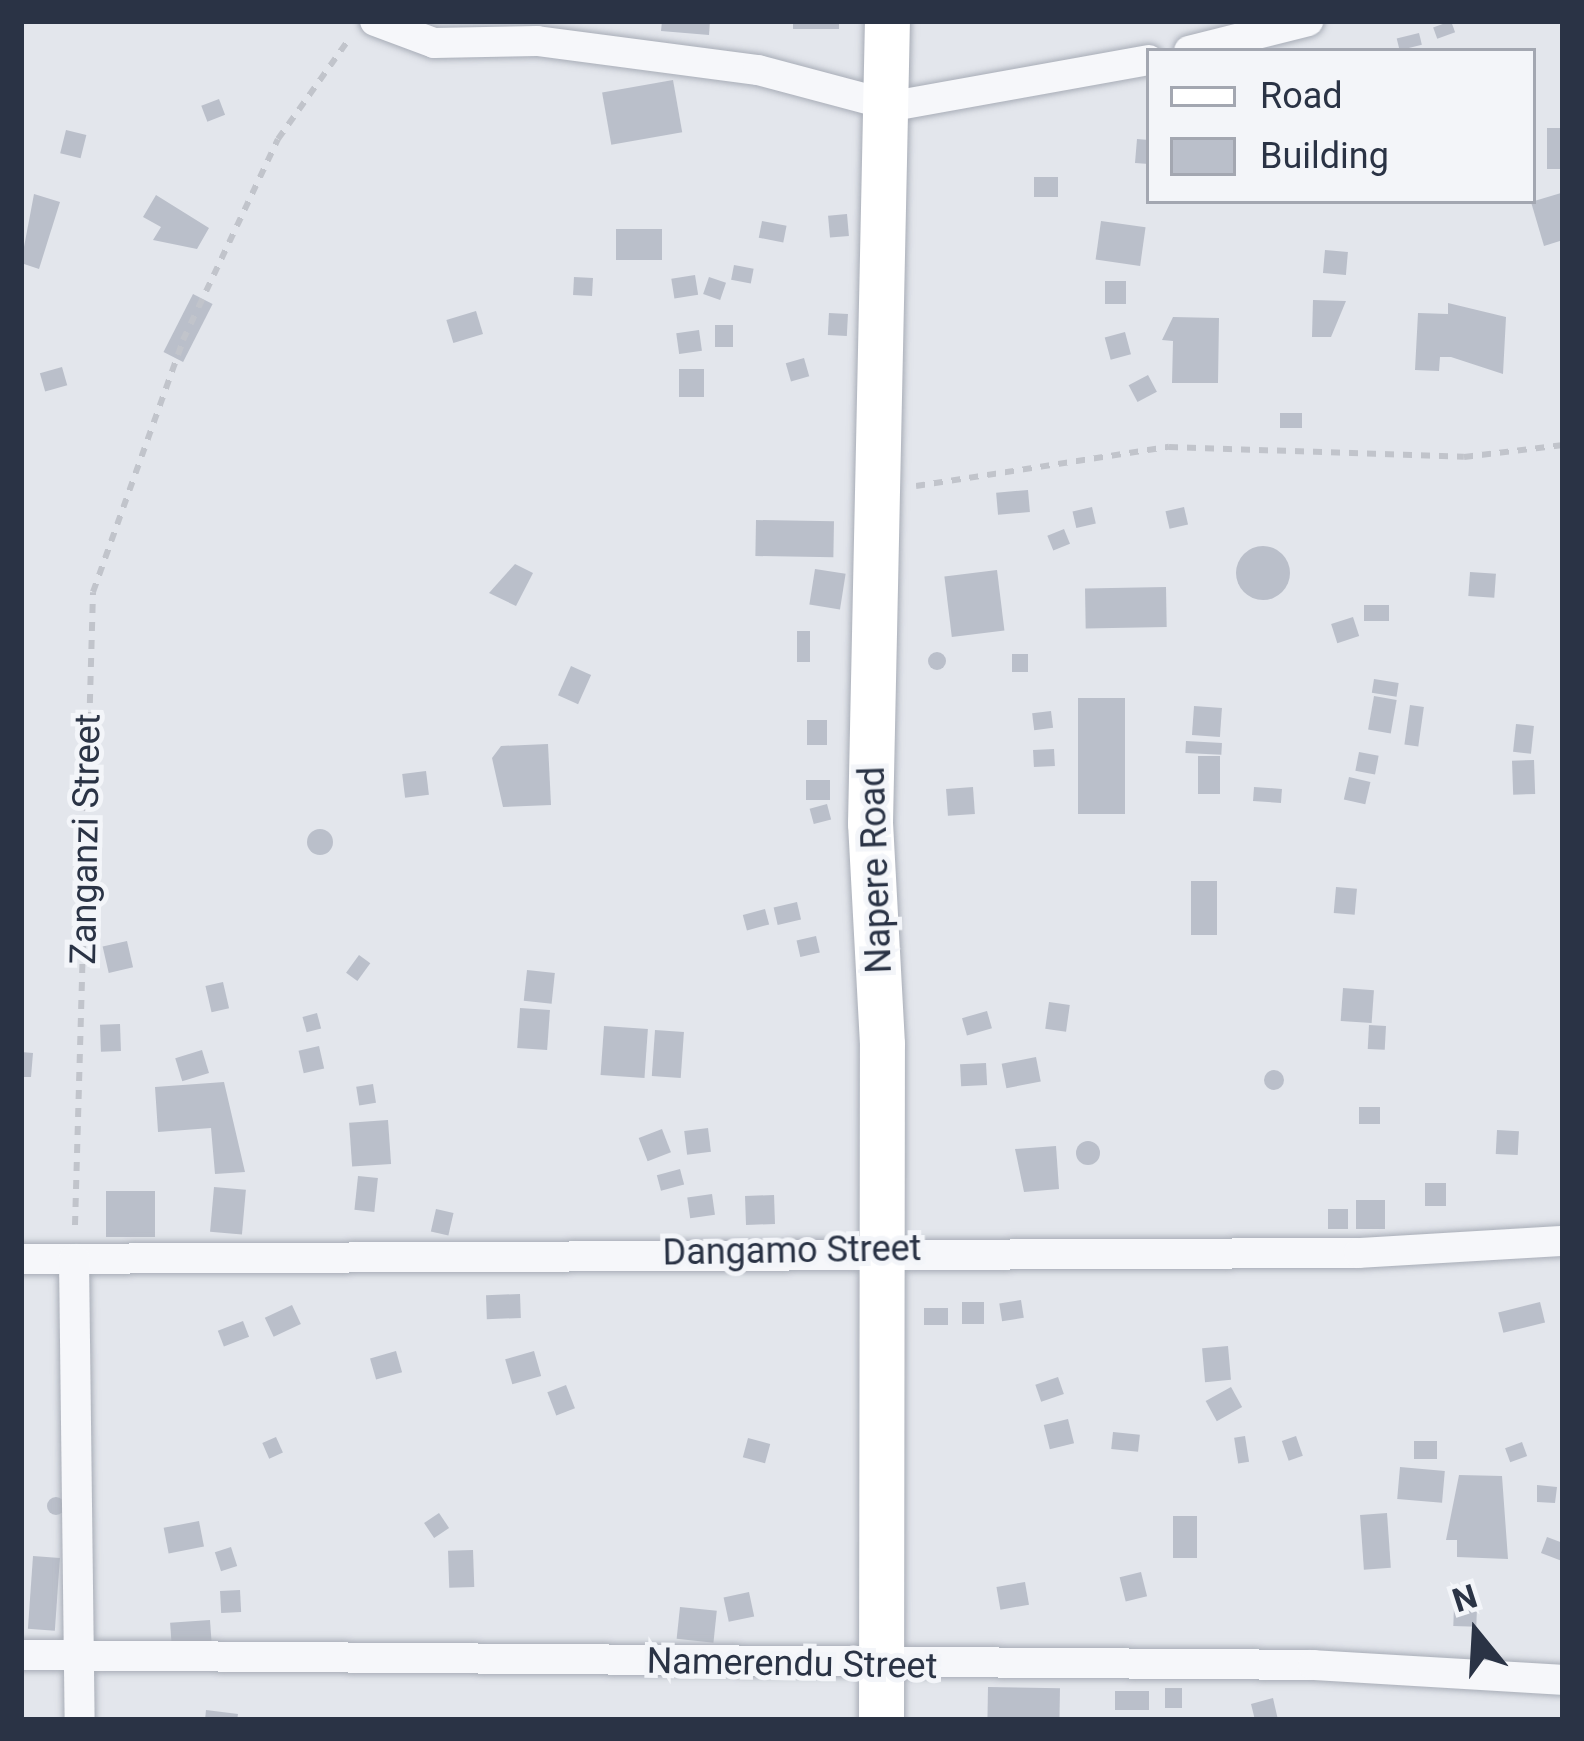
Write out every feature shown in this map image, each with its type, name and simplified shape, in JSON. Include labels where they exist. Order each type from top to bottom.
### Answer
[{"type":"street","points":[[375,21],[434,43],[537,41],[758,70],[892,106],[1146,61]]},
{"type":"street","name":"Napere Road","points":[[881,1720],[875,1249],[875,324],[892,106],[887,21]]},
{"type":"street","points":[[1201,48],[1308,21]]},
{"type":"street","name":"Dangamo Street","points":[[21,1259],[875,1249],[1359,1253],[1563,1241]]},
{"type":"street","points":[[74,1259],[80,1720]]},
{"type":"street","name":"Namerendu Street","points":[[21,1655],[880,1667],[1313,1665],[1563,1680]]},
{"type":"path","name":"Zanganzi Street","points":[[74,1259],[93,592],[183,340],[259,179],[362,21]]},
{"type":"path","points":[[877,493],[1169,447],[1464,457],[1563,446]]},
{"type":"building","points":[[662,21],[710,21],[709,35],[661,31]]},
{"type":"building","points":[[793,21],[839,21],[839,29],[793,29]]},
{"type":"building","points":[[1451,21],[1455,32],[1437,39],[1433,27]]},
{"type":"building","points":[[1419,33],[1422,45],[1399,48],[1397,39]]},
{"type":"building","points":[[673,80],[682,132],[611,145],[602,93]]},
{"type":"building","points":[[219,99],[225,115],[207,122],[201,106]]},
{"type":"building","points":[[1547,128],[1563,128],[1563,169],[1547,169]]},
{"type":"building","points":[[66,130],[86,135],[81,158],[60,153]]},
{"type":"building","points":[[1137,139],[1146,140],[1146,164],[1135,163]]},
{"type":"building","points":[[1034,177],[1058,177],[1058,197],[1034,197]]},
{"type":"building","points":[[1561,193],[1563,240],[1544,246],[1532,204]]},
{"type":"building","points":[[34,194],[60,202],[39,269],[21,263]]},
{"type":"building","points":[[156,195],[209,228],[197,249],[153,240],[161,227],[143,217]]},
{"type":"building","points":[[847,214],[849,236],[830,238],[828,216]]},
{"type":"building","points":[[762,221],[787,226],[783,242],[759,238]]},
{"type":"building","points":[[1101,221],[1146,227],[1140,266],[1096,260]]},
{"type":"building","points":[[616,229],[662,229],[662,260],[616,260]]},
{"type":"building","points":[[1325,250],[1348,252],[1346,275],[1323,273]]},
{"type":"building","points":[[734,265],[754,269],[751,284],[731,280]]},
{"type":"building","points":[[695,275],[698,295],[674,299],[671,279]]},
{"type":"building","points":[[574,277],[593,278],[592,296],[573,295]]},
{"type":"building","points":[[709,277],[726,283],[720,300],[703,294]]},
{"type":"building","points":[[1105,281],[1126,281],[1126,304],[1105,304]]},
{"type":"building","points":[[193,294],[213,304],[183,362],[163,352]]},
{"type":"building","points":[[1313,300],[1346,301],[1331,337],[1312,337]]},
{"type":"building","points":[[1448,303],[1506,317],[1503,374],[1451,357],[1440,357],[1439,371],[1415,370],[1418,313],[1448,314]]},
{"type":"building","points":[[476,311],[483,334],[453,343],[446,320]]},
{"type":"building","points":[[829,313],[848,314],[847,336],[828,335]]},
{"type":"building","points":[[1173,317],[1219,318],[1218,383],[1172,383],[1173,341],[1162,340]]},
{"type":"building","points":[[715,325],[733,325],[733,347],[715,347]]},
{"type":"building","points":[[699,330],[702,351],[679,354],[676,333]]},
{"type":"building","points":[[1125,332],[1131,354],[1111,360],[1105,337]]},
{"type":"building","points":[[804,358],[809,376],[791,382],[786,363]]},
{"type":"building","points":[[62,367],[67,385],[45,392],[40,373]]},
{"type":"building","points":[[679,369],[704,369],[704,397],[679,397]]},
{"type":"building","points":[[1148,375],[1157,392],[1137,402],[1129,385]]},
{"type":"building","points":[[1280,413],[1302,413],[1302,428],[1280,428]]},
{"type":"building","points":[[1028,490],[1030,512],[998,515],[996,493]]},
{"type":"building","points":[[1092,507],[1096,524],[1076,528],[1073,511]]},
{"type":"building","points":[[1184,507],[1188,525],[1170,529],[1165,511]]},
{"type":"building","points":[[756,520],[834,521],[833,557],[755,556]]},
{"type":"building","points":[[1064,529],[1070,544],[1053,551],[1047,536]]},
{"type":"building","points":[[1263,546],[1282,554],[1290,573],[1282,592],[1263,600],[1244,592],[1236,573],[1244,554]]},
{"type":"building","points":[[515,564],[533,573],[516,606],[489,593]]},
{"type":"building","points":[[815,569],[846,574],[840,609],[809,605]]},
{"type":"building","points":[[997,570],[1004,631],[952,637],[944,576]]},
{"type":"building","points":[[1470,572],[1496,574],[1494,598],[1468,596]]},
{"type":"building","points":[[1166,587],[1167,627],[1086,628],[1085,588]]},
{"type":"building","points":[[1364,605],[1389,605],[1389,621],[1364,621]]},
{"type":"building","points":[[1353,617],[1359,636],[1337,643],[1331,624]]},
{"type":"building","points":[[797,631],[810,631],[810,662],[797,662]]},
{"type":"building","points":[[937,652],[946,661],[937,670],[928,661]]},
{"type":"building","points":[[1012,654],[1028,654],[1028,672],[1012,672]]},
{"type":"building","points":[[571,666],[591,675],[578,704],[558,695]]},
{"type":"building","points":[[1374,679],[1399,683],[1397,697],[1372,693]]},
{"type":"building","points":[[1374,696],[1397,700],[1391,733],[1368,729]]},
{"type":"building","points":[[1078,698],[1125,698],[1125,814],[1078,814]]},
{"type":"building","points":[[1410,705],[1424,707],[1418,747],[1404,745]]},
{"type":"building","points":[[1194,706],[1222,708],[1220,737],[1192,735]]},
{"type":"building","points":[[1051,711],[1053,728],[1034,730],[1032,713]]},
{"type":"building","points":[[807,720],[827,720],[827,745],[807,745]]},
{"type":"building","points":[[1516,724],[1534,726],[1531,754],[1513,752]]},
{"type":"building","points":[[1186,741],[1222,743],[1221,755],[1185,753]]},
{"type":"building","points":[[548,744],[551,805],[503,807],[492,758],[501,746]]},
{"type":"building","points":[[1054,749],[1055,766],[1034,767],[1033,750]]},
{"type":"building","points":[[1359,752],[1379,756],[1375,774],[1355,771]]},
{"type":"building","points":[[1198,756],[1220,756],[1220,794],[1198,794]]},
{"type":"building","points":[[1534,760],[1535,794],[1513,795],[1512,761]]},
{"type":"building","points":[[426,771],[429,795],[405,798],[402,774]]},
{"type":"building","points":[[1349,777],[1370,782],[1365,804],[1344,799]]},
{"type":"building","points":[[806,780],[830,780],[830,800],[806,800]]},
{"type":"building","points":[[973,787],[975,814],[948,816],[946,789]]},
{"type":"building","points":[[1254,787],[1282,789],[1281,803],[1253,801]]},
{"type":"building","points":[[827,804],[831,819],[814,824],[810,809]]},
{"type":"building","points":[[320,829],[333,842],[320,855],[307,842]]},
{"type":"building","points":[[1191,881],[1217,881],[1217,935],[1191,935]]},
{"type":"building","points":[[1336,887],[1357,889],[1355,915],[1334,913]]},
{"type":"building","points":[[797,902],[801,920],[778,925],[774,907]]},
{"type":"building","points":[[765,909],[769,924],[747,930],[743,915]]},
{"type":"building","points":[[816,936],[820,953],[800,957],[797,940]]},
{"type":"building","points":[[127,941],[133,967],[109,973],[103,947]]},
{"type":"building","points":[[359,955],[370,963],[357,981],[346,973]]},
{"type":"building","points":[[527,970],[555,973],[552,1004],[524,1001]]},
{"type":"building","points":[[223,982],[229,1008],[212,1012],[205,986]]},
{"type":"building","points":[[1343,988],[1374,990],[1372,1023],[1341,1021]]},
{"type":"building","points":[[1049,1002],[1070,1005],[1066,1032],[1045,1029]]},
{"type":"building","points":[[520,1008],[550,1010],[547,1050],[517,1048]]},
{"type":"building","points":[[987,1011],[992,1028],[967,1035],[962,1018]]},
{"type":"building","points":[[317,1013],[321,1028],[307,1032],[303,1017]]},
{"type":"building","points":[[120,1024],[121,1051],[101,1052],[100,1025]]},
{"type":"building","points":[[1369,1025],[1386,1026],[1385,1050],[1368,1049]]},
{"type":"building","points":[[604,1026],[648,1029],[644,1078],[601,1075]]},
{"type":"building","points":[[655,1030],[684,1032],[681,1078],[652,1076]]},
{"type":"building","points":[[319,1046],[324,1068],[304,1073],[299,1051]]},
{"type":"building","points":[[202,1050],[209,1073],[182,1081],[175,1058]]},
{"type":"building","points":[[21,1052],[33,1053],[31,1077],[21,1077]]},
{"type":"building","points":[[1036,1057],[1041,1082],[1006,1088],[1002,1064]]},
{"type":"building","points":[[986,1063],[987,1085],[961,1086],[960,1064]]},
{"type":"building","points":[[1274,1070],[1284,1080],[1274,1090],[1264,1080]]},
{"type":"building","points":[[224,1082],[245,1172],[215,1174],[211,1128],[158,1132],[155,1087]]},
{"type":"building","points":[[373,1084],[376,1103],[359,1105],[356,1087]]},
{"type":"building","points":[[1359,1107],[1380,1107],[1380,1124],[1359,1124]]},
{"type":"building","points":[[388,1120],[391,1164],[352,1167],[349,1123]]},
{"type":"building","points":[[708,1128],[711,1152],[687,1155],[684,1131]]},
{"type":"building","points":[[662,1129],[671,1152],[648,1161],[639,1138]]},
{"type":"building","points":[[1497,1130],[1519,1131],[1518,1155],[1496,1154]]},
{"type":"building","points":[[1088,1141],[1097,1144],[1097,1162],[1088,1165],[1079,1162],[1076,1153],[1079,1144]]},
{"type":"building","points":[[1056,1146],[1059,1189],[1024,1192],[1015,1149]]},
{"type":"building","points":[[680,1169],[684,1184],[661,1191],[657,1175]]},
{"type":"building","points":[[358,1176],[378,1178],[374,1212],[354,1210]]},
{"type":"building","points":[[1425,1183],[1446,1183],[1446,1206],[1425,1206]]},
{"type":"building","points":[[214,1187],[246,1190],[242,1235],[210,1232]]},
{"type":"building","points":[[106,1191],[155,1191],[155,1237],[106,1237]]},
{"type":"building","points":[[712,1194],[715,1215],[690,1218],[687,1197]]},
{"type":"building","points":[[774,1195],[775,1224],[746,1225],[745,1196]]},
{"type":"building","points":[[1356,1200],[1385,1200],[1385,1229],[1356,1229]]},
{"type":"building","points":[[436,1209],[454,1213],[448,1235],[431,1231]]},
{"type":"building","points":[[1328,1209],[1348,1209],[1348,1229],[1328,1229]]},
{"type":"building","points":[[520,1294],[521,1318],[487,1319],[486,1295]]},
{"type":"building","points":[[1021,1300],[1024,1318],[1002,1321],[999,1303]]},
{"type":"building","points":[[962,1302],[984,1302],[984,1324],[962,1324]]},
{"type":"building","points":[[1540,1302],[1545,1322],[1503,1333],[1498,1312]]},
{"type":"building","points":[[292,1305],[301,1324],[274,1337],[265,1318]]},
{"type":"building","points":[[924,1308],[948,1308],[948,1325],[924,1325]]},
{"type":"building","points":[[243,1321],[249,1337],[224,1347],[218,1331]]},
{"type":"building","points":[[1228,1346],[1231,1380],[1205,1382],[1202,1348]]},
{"type":"building","points":[[396,1351],[402,1372],[376,1380],[370,1358]]},
{"type":"building","points":[[534,1351],[541,1376],[512,1384],[505,1359]]},
{"type":"building","points":[[1058,1377],[1064,1394],[1041,1402],[1035,1385]]},
{"type":"building","points":[[566,1385],[575,1408],[556,1416],[547,1392]]},
{"type":"building","points":[[1231,1387],[1242,1407],[1217,1421],[1206,1401]]},
{"type":"building","points":[[1068,1419],[1074,1443],[1050,1449],[1044,1425]]},
{"type":"building","points":[[1113,1432],[1140,1435],[1138,1452],[1111,1449]]},
{"type":"building","points":[[1245,1436],[1249,1462],[1238,1463],[1234,1438]]},
{"type":"building","points":[[1296,1436],[1303,1456],[1289,1461],[1282,1441]]},
{"type":"building","points":[[276,1437],[283,1453],[269,1459],[262,1443]]},
{"type":"building","points":[[748,1438],[770,1444],[765,1463],[743,1457]]},
{"type":"building","points":[[1414,1441],[1437,1441],[1437,1459],[1414,1459]]},
{"type":"building","points":[[1522,1442],[1527,1456],[1510,1462],[1505,1448]]},
{"type":"building","points":[[1400,1467],[1445,1471],[1442,1503],[1397,1499]]},
{"type":"building","points":[[1459,1475],[1502,1476],[1508,1559],[1457,1557],[1457,1540],[1446,1540]]},
{"type":"building","points":[[1537,1485],[1557,1487],[1555,1503],[1537,1502]]},
{"type":"building","points":[[56,1497],[65,1506],[56,1515],[47,1506]]},
{"type":"building","points":[[439,1513],[449,1528],[434,1538],[424,1523]]},
{"type":"building","points":[[1387,1513],[1391,1568],[1364,1570],[1360,1515]]},
{"type":"building","points":[[1173,1516],[1197,1516],[1197,1558],[1173,1558]]},
{"type":"building","points":[[199,1521],[204,1547],[169,1553],[164,1528]]},
{"type":"building","points":[[1547,1537],[1563,1543],[1562,1561],[1541,1553]]},
{"type":"building","points":[[231,1547],[237,1566],[221,1571],[215,1552]]},
{"type":"building","points":[[473,1550],[474,1587],[449,1588],[448,1551]]},
{"type":"building","points":[[33,1556],[60,1558],[55,1631],[28,1629]]},
{"type":"building","points":[[1141,1572],[1147,1596],[1126,1602],[1120,1577]]},
{"type":"building","points":[[1025,1582],[1029,1605],[1000,1610],[996,1587]]},
{"type":"building","points":[[240,1590],[241,1612],[221,1613],[220,1591]]},
{"type":"building","points":[[749,1592],[754,1616],[729,1622],[724,1597]]},
{"type":"building","points":[[1454,1606],[1477,1607],[1476,1627],[1453,1626]]},
{"type":"building","points":[[680,1607],[717,1611],[713,1643],[677,1639]]},
{"type":"building","points":[[210,1620],[212,1646],[172,1649],[170,1623]]},
{"type":"building","points":[[988,1687],[1060,1688],[1059,1720],[987,1720]]},
{"type":"building","points":[[1165,1688],[1182,1688],[1182,1708],[1165,1708]]},
{"type":"building","points":[[1115,1691],[1149,1691],[1149,1710],[1115,1710]]},
{"type":"building","points":[[1273,1698],[1278,1720],[1255,1720],[1251,1704]]},
{"type":"building","points":[[206,1710],[238,1714],[237,1720],[205,1720]]}]
